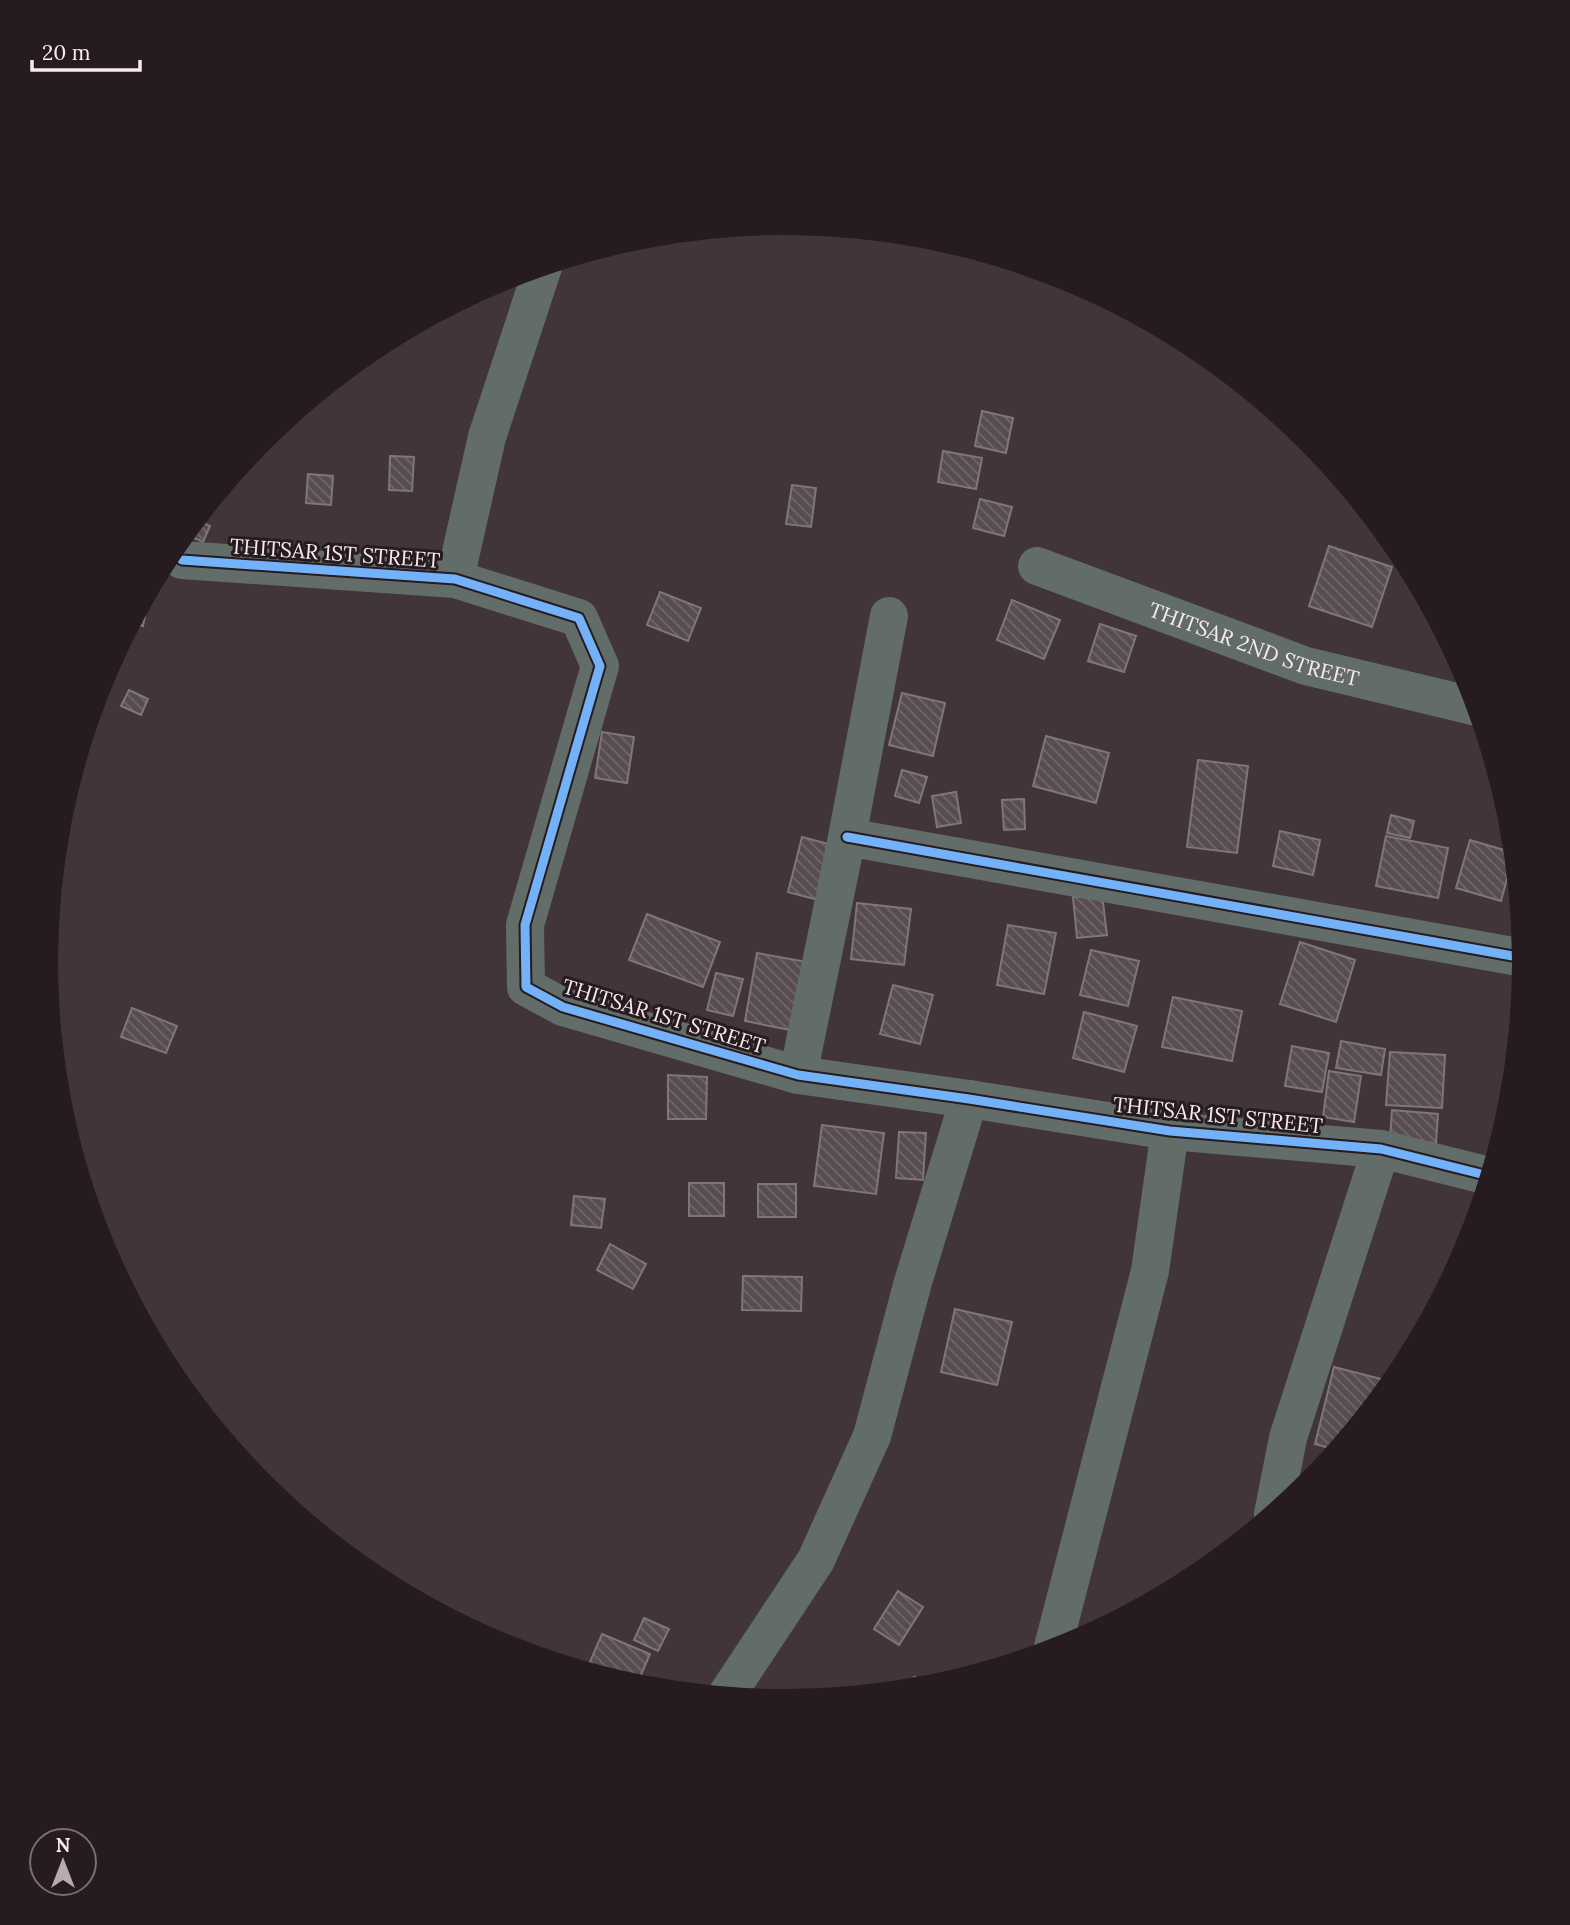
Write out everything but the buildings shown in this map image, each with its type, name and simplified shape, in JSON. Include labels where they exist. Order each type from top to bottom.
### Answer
[{"type":"street","points":[[455,579],[487,437],[539,279]]},
{"type":"street","name":"THITSAR 1ST STREET","points":[[182,560],[455,579],[579,618],[600,666],[525,925],[526,987],[563,1007],[798,1076],[970,1099],[1170,1131],[1381,1149],[1480,1174]]},
{"type":"street","name":"THITSAR 2ND STREET","points":[[1037,566],[1306,666],[1465,704]]},
{"type":"street","points":[[798,1076],[889,616]]},
{"type":"street","points":[[847,837],[1512,956]]},
{"type":"street","points":[[732,1688],[816,1560],[872,1436],[913,1282],[970,1099]]},
{"type":"street","points":[[1056,1637],[1150,1271],[1170,1131]]},
{"type":"street","points":[[1276,1499],[1288,1438],[1381,1149]]},
{"type":"cycle path","points":[[182,560],[455,579],[579,618],[600,666],[525,925],[526,987],[563,1007],[798,1075],[1170,1131],[1381,1149],[1480,1174]]},
{"type":"cycle path","points":[[847,837],[1512,956]]}]
